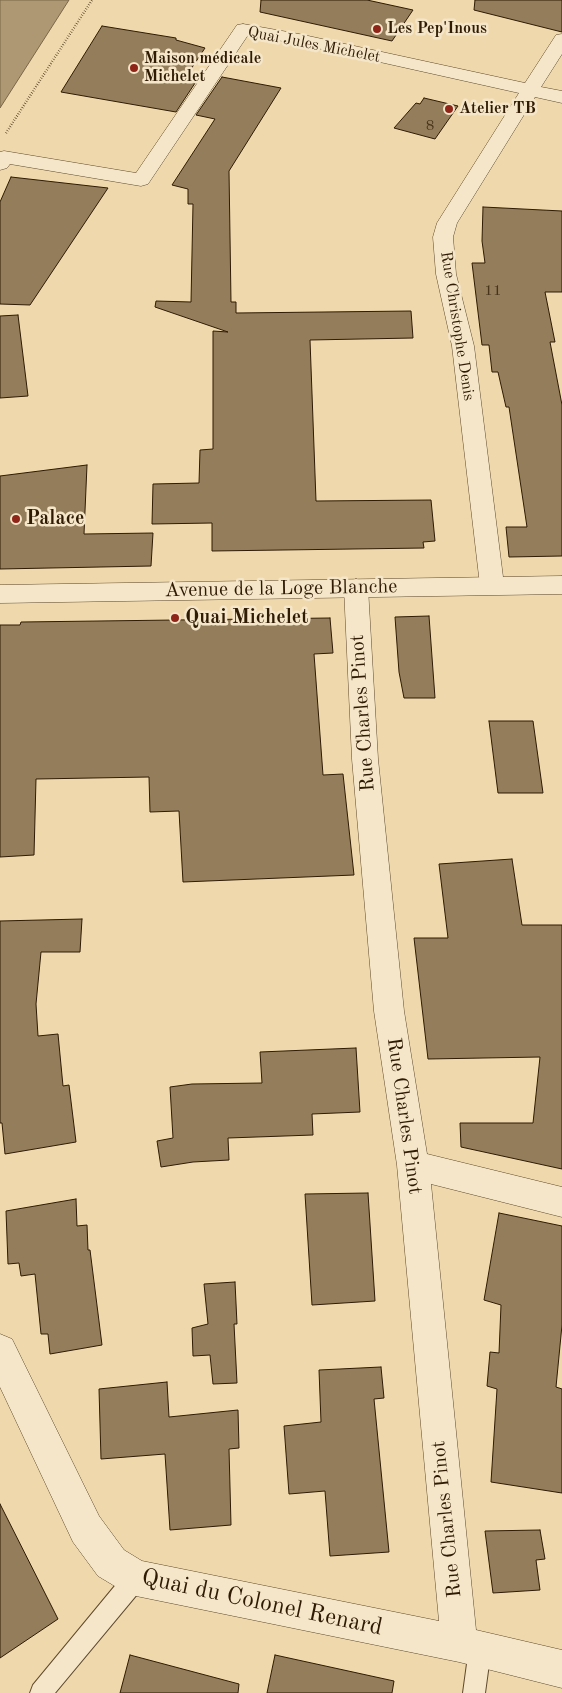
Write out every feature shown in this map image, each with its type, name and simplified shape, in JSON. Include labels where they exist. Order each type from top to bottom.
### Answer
[{"type":"street","name":"Quai Jules Michelet","points":[[0,164],[4,157],[141,180],[243,28],[530,90]]},
{"type":"street","name":"Rue Christophe Denis","points":[[492,585],[463,346],[446,274],[442,237],[446,223],[562,39]]},
{"type":"street","points":[[530,90],[562,97]]},
{"type":"street","name":"Avenue de la Loge Blanche","points":[[0,594],[562,584]]},
{"type":"street","name":"Rue Charles Pinot","points":[[356,588],[365,760],[388,1001],[413,1165],[469,1646]]},
{"type":"street","points":[[413,1165],[562,1202]]},
{"type":"street","name":"Quai du Colonel Renard","points":[[0,1351],[86,1530],[111,1564],[136,1578],[469,1646],[562,1669]]},
{"type":"lane","points":[[40,1693],[136,1578]]},
{"type":"lane","points":[[469,1646],[474,1693]]},
{"type":"path","points":[[5,134],[92,0]]},
{"type":"shaded area","points":[[0,0],[69,0],[0,108]]},
{"type":"building","points":[[261,0],[367,0],[413,10],[392,41],[260,12]]},
{"type":"building","points":[[475,0],[562,0],[562,32],[474,10]]},
{"type":"building","name":"Maison médicale Michelet","points":[[102,26],[176,38],[176,40],[205,48],[189,72],[201,74],[176,112],[61,92]]},
{"type":"building","points":[[222,77],[281,88],[229,171],[231,302],[236,302],[236,313],[411,311],[413,338],[310,340],[316,501],[431,500],[435,541],[423,542],[424,548],[212,551],[212,523],[152,524],[153,484],[199,483],[200,450],[213,449],[213,331],[228,332],[155,307],[156,301],[191,302],[193,204],[188,204],[188,189],[172,185],[215,119],[196,115]]},
{"type":"building","points":[[424,98],[458,106],[435,139],[394,128],[416,103],[420,104]]},
{"type":"building","points":[[11,177],[108,188],[30,305],[0,304],[0,202]]},
{"type":"building","points":[[483,207],[562,211],[562,292],[545,292],[555,342],[550,342],[562,405],[562,556],[509,557],[506,527],[527,527],[509,407],[506,407],[498,372],[492,372],[489,345],[482,345],[472,263],[485,263],[482,241]]},
{"type":"building","points":[[18,315],[28,396],[0,398],[0,316]]},
{"type":"building","points":[[87,465],[84,534],[153,533],[151,566],[0,569],[0,476]]},
{"type":"building","points":[[429,616],[435,698],[404,698],[399,672],[395,617]]},
{"type":"building","points":[[330,618],[333,653],[314,654],[323,775],[343,774],[354,875],[183,882],[179,811],[150,812],[149,777],[36,779],[34,855],[0,857],[0,625],[20,625],[21,622]]},
{"type":"building","points":[[489,721],[533,721],[543,793],[498,793]]},
{"type":"building","points":[[512,859],[522,925],[562,925],[562,1169],[461,1147],[460,1123],[533,1123],[540,1057],[428,1059],[414,938],[448,938],[439,864]]},
{"type":"building","points":[[82,919],[80,952],[41,952],[36,1004],[38,1036],[58,1034],[63,1086],[69,1085],[76,1142],[5,1154],[2,1123],[0,1123],[0,921]]},
{"type":"building","points":[[356,1048],[360,1112],[312,1114],[313,1135],[228,1138],[229,1160],[193,1162],[161,1167],[157,1141],[173,1138],[170,1087],[192,1084],[262,1083],[260,1052]]},
{"type":"building","points":[[368,1193],[375,1301],[312,1305],[305,1194]]},
{"type":"building","points":[[76,1199],[77,1226],[87,1225],[88,1250],[90,1250],[102,1345],[50,1354],[48,1334],[41,1334],[35,1274],[21,1276],[19,1263],[8,1264],[6,1211]]},
{"type":"building","points":[[499,1213],[562,1226],[562,1325],[556,1387],[562,1389],[562,1493],[491,1482],[497,1389],[487,1386],[490,1352],[499,1353],[501,1305],[484,1300]]},
{"type":"building","points":[[235,1282],[237,1324],[234,1324],[237,1383],[213,1384],[210,1355],[193,1356],[192,1328],[208,1324],[204,1284]]},
{"type":"building","points":[[381,1367],[384,1398],[374,1399],[389,1552],[330,1556],[325,1491],[289,1494],[284,1426],[321,1422],[319,1370]]},
{"type":"building","points":[[167,1382],[169,1417],[238,1410],[239,1448],[229,1449],[231,1525],[170,1530],[165,1454],[101,1459],[99,1389]]},
{"type":"building","points":[[0,1504],[58,1619],[0,1658]]},
{"type":"building","points":[[540,1530],[545,1559],[536,1560],[540,1590],[493,1593],[485,1531]]},
{"type":"building","points":[[130,1655],[239,1684],[238,1693],[120,1693]]},
{"type":"building","points":[[275,1655],[394,1681],[392,1693],[267,1693]]},
{"type":"place","name":"Les Pep'Inous","points":[[377,29]]},
{"type":"place","name":"Maison médicale Michelet","points":[[134,68]]},
{"type":"place","name":"Atelier TB","points":[[449,109]]},
{"type":"place","name":"Palace","points":[[16,519]]},
{"type":"place","name":"Quai Michelet","points":[[175,618]]}]
